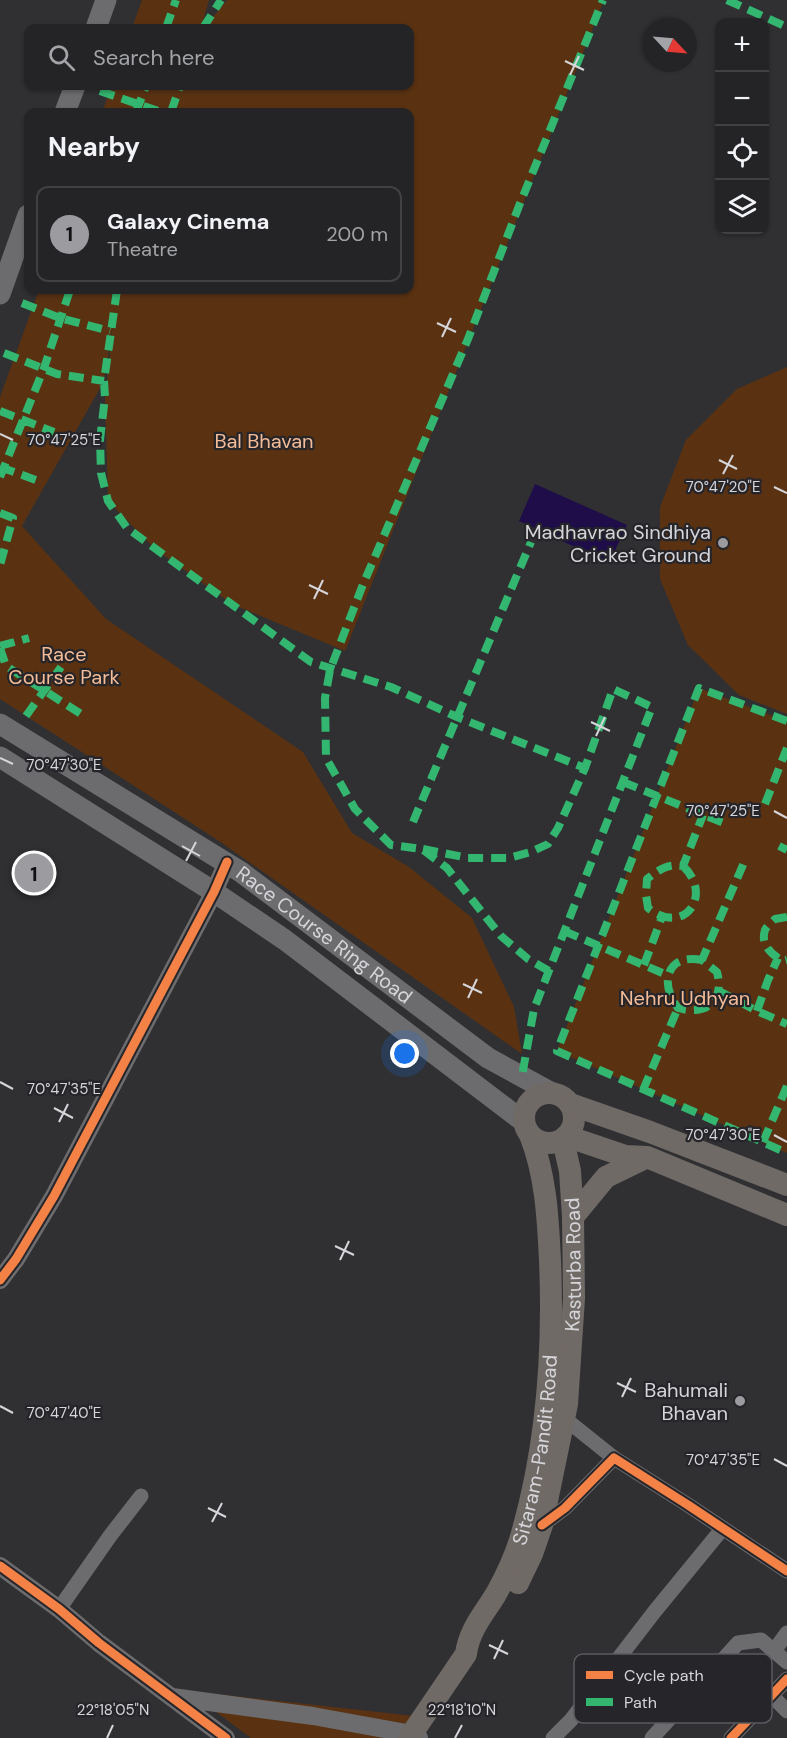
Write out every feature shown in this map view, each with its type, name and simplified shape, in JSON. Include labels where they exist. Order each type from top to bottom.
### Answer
[{"type":"main road","points":[[97,24],[106,0]]},
{"type":"main road","points":[[67,108],[73,90]]},
{"type":"main road","points":[[0,294],[24,226]]},
{"type":"main road","name":"Race Course Ring Road","points":[[0,724],[242,872],[488,1058],[561,1099],[787,1185]]},
{"type":"main road","name":"Race Course Ring Road","points":[[0,757],[214,892],[309,958],[527,1128]]},
{"type":"main road","points":[[565,1138],[571,1130],[574,1118],[561,1099],[541,1094],[532,1099],[526,1107],[527,1128],[538,1141],[548,1143],[565,1138],[624,1156],[647,1157],[787,1215]]},
{"type":"main road","name":"Sitaram-Pandit Road","points":[[413,1737],[466,1654],[468,1638],[510,1568],[556,1416],[551,1344],[548,1217],[534,1147],[527,1128]]},
{"type":"main road","name":"Kasturba Road","points":[[466,1654],[479,1644],[500,1613],[532,1554],[542,1524],[556,1416],[567,1404],[574,1298],[573,1217],[565,1138]]},
{"type":"main road","points":[[573,1217],[606,1178],[647,1157]]},
{"type":"street","points":[[0,1280],[16,1259],[54,1196],[214,892],[227,862]]},
{"type":"street","points":[[556,1416],[614,1458],[787,1572]]},
{"type":"street","points":[[542,1524],[565,1508],[614,1458]]},
{"type":"street","points":[[59,1609],[141,1496]]},
{"type":"street","points":[[622,1654],[723,1528]]},
{"type":"street","points":[[0,1566],[226,1738]]},
{"type":"street","points":[[774,1651],[787,1633]]},
{"type":"street","points":[[728,1654],[738,1643],[761,1640],[787,1662]]},
{"type":"street","points":[[787,1679],[772,1696],[787,1711]]},
{"type":"street","points":[[170,1696],[313,1716],[413,1737]]},
{"type":"street","points":[[553,1738],[574,1716]]},
{"type":"street","points":[[652,1738],[666,1723]]},
{"type":"street","points":[[731,1738],[746,1723]]},
{"type":"green space","points":[[142,0],[209,0],[202,24],[133,24]]},
{"type":"green space","name":"Bal Bhavan","points":[[227,0],[604,0],[345,651],[232,604],[155,549],[108,501],[105,397],[113,325],[104,381],[22,526],[106,619],[303,752],[352,833],[409,867],[472,918],[514,1007],[522,1054],[219,841],[0,699],[0,397],[38,294],[414,294],[414,108],[104,108],[110,90],[414,90],[414,24],[207,24]]},
{"type":"green space","name":"Madhavrao Sindhiya Cricket Ground","points":[[787,367],[787,714],[739,695],[688,645],[660,579],[660,507],[686,440],[737,389]]},
{"type":"green space","name":"Nehru Udhyan","points":[[699,688],[787,721],[787,1153],[557,1051]]},
{"type":"green space","points":[[188,1691],[423,1717],[407,1738],[251,1738]]},
{"type":"shaded area","points":[[535,484],[627,525],[609,563],[519,521]]},
{"type":"marked path","points":[[167,24],[176,0]]},
{"type":"marked path","points":[[206,24],[221,0]]},
{"type":"marked path","points":[[549,971],[528,959],[501,936],[447,868],[422,849],[391,845],[355,809],[326,758],[325,698],[330,670],[362,587],[468,339],[519,206],[603,0]]},
{"type":"marked path","points":[[727,0],[787,27]]},
{"type":"marked path","points":[[138,108],[144,90]]},
{"type":"marked path","points":[[172,108],[179,90]]},
{"type":"marked path","points":[[100,91],[149,108]]},
{"type":"marked path","points":[[0,477],[44,368],[69,294]]},
{"type":"marked path","points":[[116,294],[104,381],[105,397],[100,440],[101,473],[108,501],[127,528],[311,662],[391,687],[457,717],[585,768]]},
{"type":"marked path","points":[[22,303],[60,318],[110,331]]},
{"type":"marked path","points":[[4,353],[57,374],[104,381]]},
{"type":"marked path","points":[[0,411],[54,432]]},
{"type":"marked path","points":[[0,467],[36,480]]},
{"type":"marked path","points":[[0,513],[13,518],[0,565]]},
{"type":"marked path","points":[[413,822],[531,542]]},
{"type":"marked path","points":[[0,646],[29,638]]},
{"type":"marked path","points":[[0,648],[6,666],[81,714]]},
{"type":"marked path","points":[[26,716],[61,667]]},
{"type":"marked path","points":[[787,721],[699,688],[557,1051],[787,1153]]},
{"type":"marked path","points":[[423,849],[468,858],[509,858],[548,844],[558,828],[585,768],[613,689],[652,707],[534,1009],[522,1076]]},
{"type":"marked path","points":[[765,804],[787,748]]},
{"type":"marked path","points":[[623,782],[726,824]]},
{"type":"marked path","points":[[683,866],[692,877],[696,889],[691,909],[673,918],[661,916],[648,908],[647,879],[668,866],[683,866],[703,815]]},
{"type":"marked path","points":[[779,846],[787,850]]},
{"type":"marked path","points":[[702,960],[681,961],[674,965],[670,972],[669,989],[678,1008],[688,1010],[705,1008],[716,998],[719,982],[717,972],[702,960],[746,858]]},
{"type":"marked path","points":[[644,965],[662,917]]},
{"type":"marked path","points":[[787,917],[775,919],[764,935],[764,940],[771,953],[783,961],[787,960]]},
{"type":"marked path","points":[[564,931],[667,975]]},
{"type":"marked path","points":[[757,1011],[778,958]]},
{"type":"marked path","points":[[719,991],[787,1024]]},
{"type":"marked path","points":[[643,1090],[678,1008]]},
{"type":"marked path","points":[[763,1142],[787,1086]]},
{"type":"cycle path","points":[[0,1280],[16,1259],[54,1196],[214,892],[227,862]]},
{"type":"cycle path","points":[[542,1525],[565,1508],[614,1458],[787,1571]]},
{"type":"cycle path","points":[[0,1566],[226,1738]]},
{"type":"cycle path","points":[[772,1695],[787,1679]]},
{"type":"cycle path","points":[[731,1738],[745,1723]]},
{"type":"place","name":"Madhavrao Sindhiya Cricket Ground","points":[[723,543]]},
{"type":"place","name":"Galaxy Cinema","points":[[34,873]]},
{"type":"place","name":"Bahumali Bhavan","points":[[740,1401]]},
{"type":"park label","name":"Race Course Park","points":[[64,666]]}]
